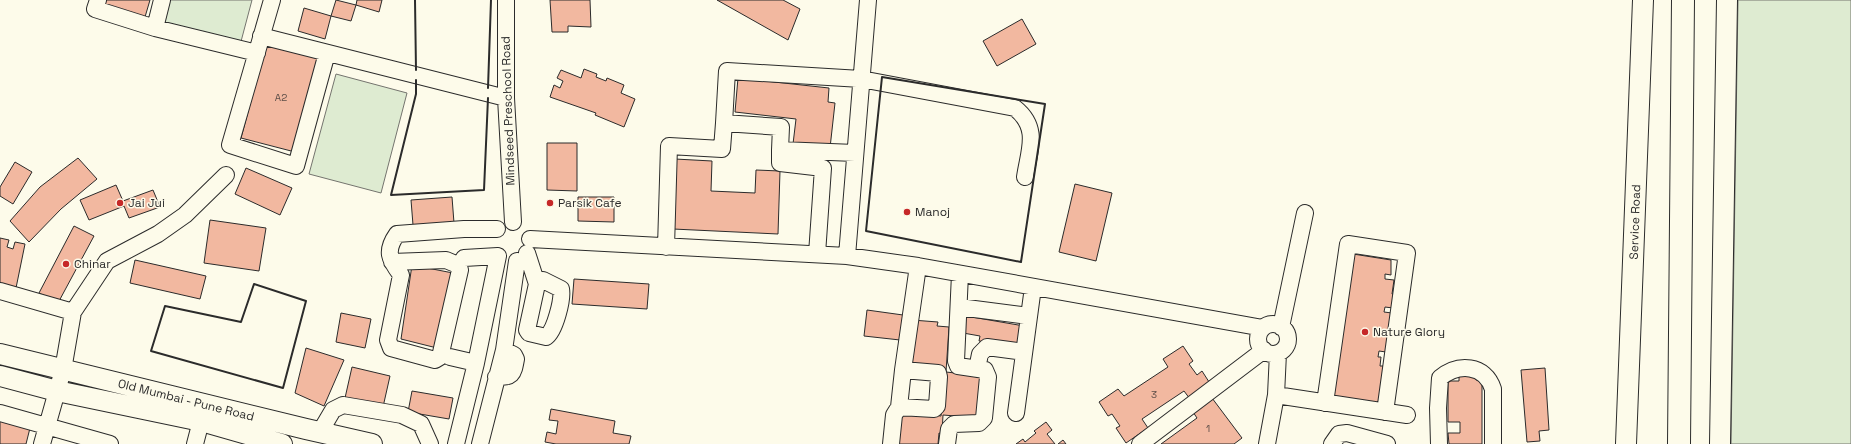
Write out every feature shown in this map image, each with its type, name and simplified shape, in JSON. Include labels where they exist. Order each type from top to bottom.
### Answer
[{"type":"highway","points":[[1679,444],[1683,0]]},
{"type":"main road","name":"Service Road","points":[[1626,444],[1643,0]]},
{"type":"main road","points":[[1720,444],[1727,0]]},
{"type":"main road","name":"Old Mumbai - Pune Road","points":[[0,354],[372,444]]},
{"type":"main road","name":"Old Mumbai - Pune Road","points":[[0,376],[56,391],[201,421],[282,444]]},
{"type":"street","points":[[98,0],[96,9],[154,28],[257,53]]},
{"type":"street","points":[[154,28],[162,0]]},
{"type":"street","points":[[272,0],[230,145],[296,166],[327,53]]},
{"type":"street","name":"Mindseed Preschool Road","points":[[506,0],[506,98],[513,222]]},
{"type":"street","points":[[847,256],[868,0]]},
{"type":"street","points":[[261,36],[506,98]]},
{"type":"street","points":[[666,246],[669,146],[722,149],[727,71],[861,79],[1015,108],[1025,116],[1030,127],[1031,138],[1025,177]]},
{"type":"street","points":[[724,123],[781,127],[780,163],[823,168],[817,254]]},
{"type":"street","points":[[780,150],[855,153]]},
{"type":"street","points":[[42,444],[63,370],[73,312],[106,261],[158,234],[185,215],[226,175]]},
{"type":"street","points":[[1281,327],[1305,213]]},
{"type":"street","points":[[480,444],[504,350],[524,251],[529,234],[524,227],[513,222],[506,222],[492,234],[491,243],[494,252],[508,262],[524,251],[666,246],[847,256],[918,266],[1263,328],[1272,324],[1281,327],[1286,334],[1287,343],[1285,347],[1271,352],[1140,444]]},
{"type":"street","points":[[392,262],[446,260],[458,265],[460,270],[440,357],[435,360],[391,348],[388,340],[401,275],[392,262],[390,245],[396,234],[464,229],[497,229]]},
{"type":"street","points":[[1325,403],[1348,244],[1408,253],[1385,412]]},
{"type":"street","points":[[524,251],[537,284]]},
{"type":"street","points":[[464,258],[498,256]]},
{"type":"street","points":[[456,444],[475,367],[498,256]]},
{"type":"street","points":[[891,444],[894,415],[899,407],[918,266]]},
{"type":"street","points":[[947,444],[949,429],[954,424],[979,423],[984,418],[988,377],[985,370],[958,366],[956,361],[960,274]]},
{"type":"street","points":[[1016,414],[1033,287]]},
{"type":"street","points":[[0,291],[73,312]]},
{"type":"street","points":[[959,307],[1029,316]]},
{"type":"street","points":[[1263,328],[1258,337],[1260,347],[1271,352]]},
{"type":"street","points":[[977,369],[980,354],[987,347],[1024,352]]},
{"type":"street","points":[[1267,444],[1276,395],[1271,352]]},
{"type":"street","points":[[449,361],[475,367]]},
{"type":"street","points":[[1439,444],[1438,408],[1440,378],[1449,371],[1468,367],[1478,370],[1491,382],[1494,389],[1493,444]]},
{"type":"street","points":[[899,407],[934,409],[938,406],[940,377],[938,373],[903,370]]},
{"type":"street","points":[[1276,395],[1407,415]]},
{"type":"street","points":[[320,432],[333,410],[343,405],[408,418],[421,424],[430,444]]},
{"type":"street","points":[[0,413],[110,444]]},
{"type":"street","points":[[195,444],[201,421]]},
{"type":"street","points":[[1332,444],[1339,434],[1346,433],[1387,444]]},
{"type":"green space","points":[[168,0],[252,0],[239,49],[160,27]]},
{"type":"green space","points":[[1738,0],[1851,0],[1851,444],[1731,444]]},
{"type":"green space","points":[[336,74],[407,93],[381,193],[309,174]]},
{"type":"building","points":[[103,0],[150,0],[145,17],[102,5]]},
{"type":"building","points":[[336,0],[356,5],[351,21],[331,16]]},
{"type":"building","points":[[357,0],[382,0],[379,12],[356,5]]},
{"type":"building","points":[[550,0],[590,0],[591,27],[568,26],[568,32],[552,32]]},
{"type":"building","points":[[717,0],[783,0],[800,9],[788,40]]},
{"type":"building","points":[[304,8],[331,16],[325,39],[298,31]]},
{"type":"building","points":[[1022,19],[1036,44],[997,66],[983,41]]},
{"type":"building","points":[[267,41],[321,56],[295,152],[241,138]]},
{"type":"building","points":[[584,69],[597,74],[596,77],[606,81],[607,78],[624,85],[621,93],[635,99],[624,127],[595,115],[596,113],[550,97],[554,85],[560,88],[563,81],[557,78],[561,70],[581,78]]},
{"type":"building","points":[[738,78],[829,88],[828,102],[835,103],[830,148],[793,144],[796,119],[735,112]]},
{"type":"building","points":[[547,143],[577,143],[577,191],[547,190]]},
{"type":"building","points":[[78,158],[97,179],[61,209],[29,242],[10,221],[40,187]]},
{"type":"building","points":[[675,159],[712,161],[711,191],[755,193],[756,170],[780,171],[778,234],[673,229]]},
{"type":"building","points":[[15,162],[32,172],[13,204],[0,196],[0,187]]},
{"type":"building","points":[[246,168],[292,188],[280,215],[235,194]]},
{"type":"building","points":[[1075,184],[1112,193],[1096,261],[1059,252]]},
{"type":"building","name":"Jai Jui","points":[[116,185],[123,201],[153,190],[160,207],[129,218],[124,206],[89,220],[80,200]]},
{"type":"building","points":[[452,197],[454,223],[413,225],[411,200]]},
{"type":"building","points":[[578,197],[614,197],[614,222],[578,221]]},
{"type":"building","points":[[210,220],[266,228],[259,271],[204,263]]},
{"type":"building","name":"Chinar","points":[[74,226],[94,236],[58,303],[39,293]]},
{"type":"building","points":[[0,238],[9,240],[7,247],[13,249],[15,242],[25,244],[16,288],[0,285]]},
{"type":"building","name":"Nature Glory","points":[[1353,254],[1391,260],[1391,275],[1385,274],[1385,279],[1394,280],[1392,294],[1395,295],[1393,308],[1385,307],[1384,312],[1392,313],[1386,352],[1379,351],[1378,357],[1381,357],[1380,366],[1384,366],[1379,403],[1332,396]]},
{"type":"building","points":[[135,260],[206,276],[200,299],[130,283]]},
{"type":"building","points":[[412,265],[453,273],[437,348],[401,339]]},
{"type":"building","points":[[574,279],[649,284],[647,309],[572,304]]},
{"type":"building","points":[[867,310],[903,315],[900,340],[864,336]]},
{"type":"building","points":[[341,313],[371,319],[365,348],[336,342]]},
{"type":"building","points":[[966,316],[1024,326],[1020,348],[979,341],[980,336],[963,333]]},
{"type":"building","points":[[912,320],[938,322],[937,326],[949,327],[946,372],[983,376],[980,418],[943,415],[942,434],[939,433],[938,444],[897,444],[898,412],[941,416],[945,371],[908,367]]},
{"type":"building","points":[[1183,346],[1193,361],[1189,364],[1197,375],[1202,371],[1211,385],[1190,399],[1184,391],[1142,419],[1148,428],[1126,443],[1116,428],[1120,426],[1112,414],[1108,416],[1099,402],[1118,389],[1124,396],[1168,367],[1163,359]]},
{"type":"building","points":[[306,348],[344,360],[324,406],[295,393]]},
{"type":"building","points":[[352,367],[390,376],[383,407],[345,398]]},
{"type":"building","points":[[1545,368],[1549,430],[1539,431],[1540,441],[1527,442],[1521,370]]},
{"type":"building","points":[[1459,374],[1476,374],[1476,380],[1482,379],[1482,444],[1449,444],[1448,433],[1460,433],[1460,422],[1448,422],[1448,381],[1459,381]]},
{"type":"building","points":[[412,391],[453,398],[449,419],[408,412]]},
{"type":"building","points":[[1212,398],[1242,438],[1234,444],[1161,444],[1197,418],[1193,412]]},
{"type":"building","points":[[551,409],[615,421],[613,433],[631,436],[629,444],[556,444],[545,442],[547,432],[556,434],[558,421],[549,420]]},
{"type":"building","points":[[0,419],[30,428],[26,444],[0,444]]},
{"type":"building","points":[[1046,422],[1052,430],[1047,434],[1055,444],[1016,444],[1023,439],[1025,442],[1036,433],[1034,431]]},
{"type":"building","points":[[1063,440],[1066,444],[1058,444]]},
{"type":"wall","points":[[415,0],[416,70]]},
{"type":"wall","points":[[488,88],[491,0]]},
{"type":"wall","points":[[882,77],[1045,104],[1021,262],[866,231],[882,77]]},
{"type":"wall","points":[[416,80],[416,94],[391,195],[484,190],[488,98]]},
{"type":"wall","points":[[254,284],[306,301],[283,388],[151,351],[165,306],[241,322],[254,284]]},
{"type":"place","name":"Jai Jui","points":[[120,203]]},
{"type":"place","name":"Parsik Cafe","points":[[550,203]]},
{"type":"place","name":"Manoj","points":[[907,212]]},
{"type":"place","name":"Chinar","points":[[66,264]]},
{"type":"place","name":"Nature Glory","points":[[1365,332]]}]
